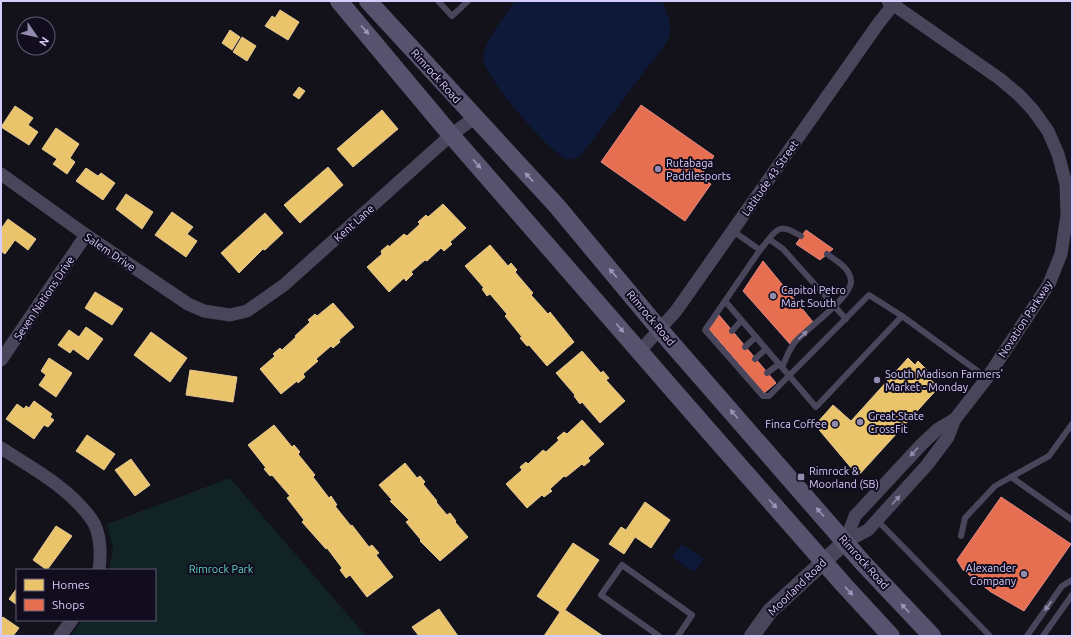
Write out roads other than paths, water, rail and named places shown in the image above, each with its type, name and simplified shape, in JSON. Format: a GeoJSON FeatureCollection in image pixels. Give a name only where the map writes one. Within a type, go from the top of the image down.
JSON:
{"type":"FeatureCollection","features":[{"type":"Feature","properties":{"kind":"main road"},"geometry":{"type":"LineString","coordinates":[[339,1],[452,135],[891,636]]}},
{"type":"Feature","properties":{"kind":"main road","name":"Rimrock Road"},"geometry":{"type":"LineString","coordinates":[[368,1],[474,118],[556,205],[660,330],[845,542],[932,636]]}},
{"type":"Feature","properties":{"kind":"street","name":"Latitude 43 Street"},"geometry":{"type":"LineString","coordinates":[[640,351],[676,311],[892,2]]}},
{"type":"Feature","properties":{"kind":"street","name":"Novation Parkway"},"geometry":{"type":"LineString","coordinates":[[845,542],[868,530],[927,465],[948,437],[955,419],[987,378],[1049,284],[1065,245],[1068,202],[1064,174],[1054,143],[1034,110],[1000,79],[892,2]]}},
{"type":"Feature","properties":{"kind":"street","name":"Kent Lane"},"geometry":{"type":"LineString","coordinates":[[226,314],[247,311],[284,285],[452,135],[474,118]]}},
{"type":"Feature","properties":{"kind":"street","name":"Salem Drive"},"geometry":{"type":"LineString","coordinates":[[1,174],[86,236],[188,304],[204,311],[226,314]]}},
{"type":"Feature","properties":{"kind":"street","name":"Seven Nations Drive"},"geometry":{"type":"LineString","coordinates":[[1,360],[86,236]]}},
{"type":"Feature","properties":{"kind":"street","name":"Novation Parkway"},"geometry":{"type":"LineString","coordinates":[[845,542],[855,516],[922,444],[938,429],[955,419]]}},
{"type":"Feature","properties":{"kind":"street"},"geometry":{"type":"LineString","coordinates":[[1,448],[71,497],[92,520],[99,539],[99,569]]}},
{"type":"Feature","properties":{"kind":"street","name":"Moorland Road"},"geometry":{"type":"LineString","coordinates":[[752,636],[770,611],[845,542]]}},
{"type":"Feature","properties":{"kind":"street"},"geometry":{"type":"LineString","coordinates":[[60,636],[71,621]]}},
{"type":"Feature","properties":{"kind":"lane"},"geometry":{"type":"LineString","coordinates":[[438,1],[452,16],[468,1]]}},
{"type":"Feature","properties":{"kind":"lane"},"geometry":{"type":"LineString","coordinates":[[801,236],[786,228],[780,228],[773,233],[705,330],[719,343],[742,369],[763,396],[769,396],[790,377],[869,295],[902,316],[987,378]]}},
{"type":"Feature","properties":{"kind":"lane"},"geometry":{"type":"LineString","coordinates":[[732,231],[760,250]]}},
{"type":"Feature","properties":{"kind":"lane"},"geometry":{"type":"LineString","coordinates":[[768,240],[783,249],[846,319]]}},
{"type":"Feature","properties":{"kind":"lane"},"geometry":{"type":"LineString","coordinates":[[767,373],[780,365],[795,343],[834,306],[849,288],[851,282],[843,266],[827,254]]}},
{"type":"Feature","properties":{"kind":"lane"},"geometry":{"type":"LineString","coordinates":[[725,301],[816,407],[902,316]]}},
{"type":"Feature","properties":{"kind":"lane"},"geometry":{"type":"LineString","coordinates":[[732,331],[742,321]]}},
{"type":"Feature","properties":{"kind":"lane"},"geometry":{"type":"LineString","coordinates":[[745,347],[756,337]]}},
{"type":"Feature","properties":{"kind":"lane"},"geometry":{"type":"LineString","coordinates":[[755,358],[766,349]]}},
{"type":"Feature","properties":{"kind":"lane"},"geometry":{"type":"LineString","coordinates":[[961,536],[966,518],[995,486],[1049,456],[1072,424]]}},
{"type":"Feature","properties":{"kind":"lane"},"geometry":{"type":"LineString","coordinates":[[1011,477],[1072,520]]}},
{"type":"Feature","properties":{"kind":"lane"},"geometry":{"type":"LineString","coordinates":[[877,520],[990,636]]}},
{"type":"Feature","properties":{"kind":"lane"},"geometry":{"type":"LineString","coordinates":[[659,636],[601,595],[622,565],[692,615],[678,636]]}},
{"type":"Feature","properties":{"kind":"lane"},"geometry":{"type":"LineString","coordinates":[[1027,636],[1062,586],[1072,580]]}},
{"type":"Feature","properties":{"kind":"lane"},"geometry":{"type":"LineString","coordinates":[[1043,636],[1072,595]]}},
{"type":"Feature","properties":{"kind":"water"},"geometry":{"type":"Polygon","coordinates":[[[515,1],[662,1],[670,22],[669,38],[582,154],[575,158],[568,159],[560,155],[534,130],[505,96],[485,66],[483,57],[487,44],[515,1]]]}},
{"type":"Feature","properties":{"kind":"water"},"geometry":{"type":"Polygon","coordinates":[[[682,544],[704,559],[694,572],[672,557],[682,544]]]}},
{"type":"Feature","properties":{"kind":"place","name":"Rutabaga Paddlesports"},"geometry":{"type":"Point","coordinates":[658,169]}},
{"type":"Feature","properties":{"kind":"place","name":"Capitol Petro Mart South"},"geometry":{"type":"Point","coordinates":[773,296]}},
{"type":"Feature","properties":{"kind":"place","name":"South Madison Farmers' Market - Monday"},"geometry":{"type":"Point","coordinates":[877,380]}},
{"type":"Feature","properties":{"kind":"place","name":"Great State CrossFit"},"geometry":{"type":"Point","coordinates":[860,422]}},
{"type":"Feature","properties":{"kind":"place","name":"Finca Coffee"},"geometry":{"type":"Point","coordinates":[835,424]}},
{"type":"Feature","properties":{"kind":"place","name":"Rimrock & Moorland (SB)"},"geometry":{"type":"Point","coordinates":[801,477]}},
{"type":"Feature","properties":{"kind":"place","name":"Alexander Company"},"geometry":{"type":"Point","coordinates":[1024,574]}},
{"type":"Feature","properties":{"kind":"park label","name":"Rimrock Park"},"geometry":{"type":"Point","coordinates":[221,569]}}]}
